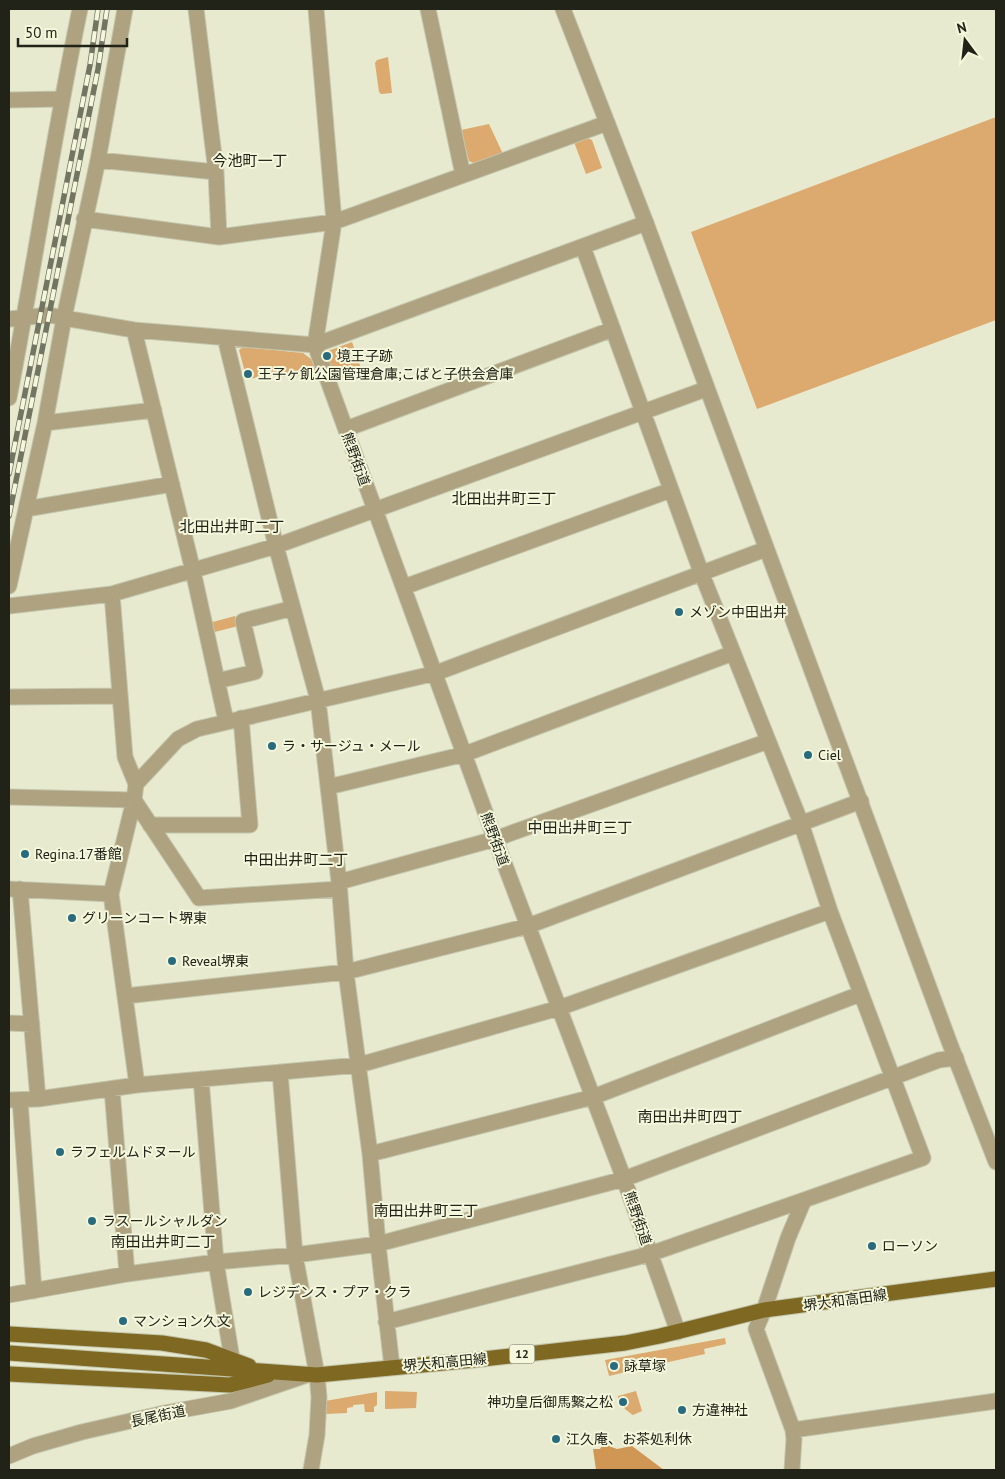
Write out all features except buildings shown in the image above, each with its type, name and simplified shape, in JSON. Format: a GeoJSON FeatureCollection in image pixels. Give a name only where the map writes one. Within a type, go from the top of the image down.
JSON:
{"type":"FeatureCollection","features":[{"type":"Feature","properties":{"kind":"main road","name":"堺大和高田線"},"geometry":{"type":"LineString","coordinates":[[9,1353],[312,1375],[474,1360],[625,1343],[678,1332],[764,1310],[996,1279]]}},
{"type":"Feature","properties":{"kind":"main road"},"geometry":{"type":"LineString","coordinates":[[9,1334],[162,1343],[206,1350],[257,1370]]}},
{"type":"Feature","properties":{"kind":"main road"},"geometry":{"type":"LineString","coordinates":[[9,1374],[230,1385],[281,1372]]}},
{"type":"Feature","properties":{"kind":"street"},"geometry":{"type":"LineString","coordinates":[[9,398],[25,318],[61,99],[80,9]]}},
{"type":"Feature","properties":{"kind":"street"},"geometry":{"type":"LineString","coordinates":[[9,586],[45,423],[64,318],[98,160],[125,9]]}},
{"type":"Feature","properties":{"kind":"street"},"geometry":{"type":"LineString","coordinates":[[196,9],[216,172],[219,236]]}},
{"type":"Feature","properties":{"kind":"street"},"geometry":{"type":"LineString","coordinates":[[315,345],[334,222],[316,9]]}},
{"type":"Feature","properties":{"kind":"street"},"geometry":{"type":"LineString","coordinates":[[428,9],[463,175]]}},
{"type":"Feature","properties":{"kind":"street"},"geometry":{"type":"LineString","coordinates":[[563,9],[646,223],[706,389],[996,1162]]}},
{"type":"Feature","properties":{"kind":"street"},"geometry":{"type":"LineString","coordinates":[[9,100],[61,99]]}},
{"type":"Feature","properties":{"kind":"street"},"geometry":{"type":"LineString","coordinates":[[84,219],[219,236],[334,222],[608,123]]}},
{"type":"Feature","properties":{"kind":"street"},"geometry":{"type":"LineString","coordinates":[[98,160],[216,172]]}},
{"type":"Feature","properties":{"kind":"street"},"geometry":{"type":"LineString","coordinates":[[9,319],[49,315],[134,330],[315,345],[646,223]]}},
{"type":"Feature","properties":{"kind":"street"},"geometry":{"type":"LineString","coordinates":[[386,1322],[650,1254],[923,1158],[894,1078],[860,994],[801,823],[701,572],[583,247]]}},
{"type":"Feature","properties":{"kind":"street"},"geometry":{"type":"LineString","coordinates":[[346,429],[613,329]]}},
{"type":"Feature","properties":{"kind":"street"},"geometry":{"type":"LineString","coordinates":[[134,330],[193,571],[217,681],[233,719],[250,824],[150,825]]}},
{"type":"Feature","properties":{"kind":"street"},"geometry":{"type":"LineString","coordinates":[[225,338],[276,546],[318,700],[339,886],[346,972],[370,1154],[392,1367]]}},
{"type":"Feature","properties":{"kind":"street","name":"熊野街道"},"geometry":{"type":"LineString","coordinates":[[315,345],[495,839],[624,1179],[678,1332]]}},
{"type":"Feature","properties":{"kind":"street"},"geometry":{"type":"LineString","coordinates":[[9,606],[112,594],[276,546],[706,389]]}},
{"type":"Feature","properties":{"kind":"street"},"geometry":{"type":"LineString","coordinates":[[45,423],[154,410]]}},
{"type":"Feature","properties":{"kind":"street"},"geometry":{"type":"LineString","coordinates":[[26,509],[172,484]]}},
{"type":"Feature","properties":{"kind":"street"},"geometry":{"type":"LineString","coordinates":[[404,587],[671,490]]}},
{"type":"Feature","properties":{"kind":"street"},"geometry":{"type":"LineString","coordinates":[[136,784],[178,739],[197,729],[233,719],[436,673],[766,549]]}},
{"type":"Feature","properties":{"kind":"street"},"geometry":{"type":"LineString","coordinates":[[112,594],[125,757],[136,784],[134,800],[111,894],[137,1085]]}},
{"type":"Feature","properties":{"kind":"street"},"geometry":{"type":"LineString","coordinates":[[217,681],[255,672],[243,621],[293,608]]}},
{"type":"Feature","properties":{"kind":"street"},"geometry":{"type":"LineString","coordinates":[[328,787],[465,754],[733,653]]}},
{"type":"Feature","properties":{"kind":"street"},"geometry":{"type":"LineString","coordinates":[[9,697],[120,696]]}},
{"type":"Feature","properties":{"kind":"street"},"geometry":{"type":"LineString","coordinates":[[134,800],[199,898],[339,886],[495,839],[768,741]]}},
{"type":"Feature","properties":{"kind":"street"},"geometry":{"type":"LineString","coordinates":[[9,796],[134,800]]}},
{"type":"Feature","properties":{"kind":"street"},"geometry":{"type":"LineString","coordinates":[[125,996],[346,972],[528,926],[861,802]]}},
{"type":"Feature","properties":{"kind":"street"},"geometry":{"type":"LineString","coordinates":[[38,1099],[32,1024],[14,889],[111,894]]}},
{"type":"Feature","properties":{"kind":"street"},"geometry":{"type":"LineString","coordinates":[[34,1291],[14,1100],[38,1099],[137,1085],[359,1065],[559,1008],[830,911]]}},
{"type":"Feature","properties":{"kind":"street"},"geometry":{"type":"LineString","coordinates":[[370,1154],[593,1096],[860,994]]}},
{"type":"Feature","properties":{"kind":"street"},"geometry":{"type":"LineString","coordinates":[[9,1023],[32,1024]]}},
{"type":"Feature","properties":{"kind":"street"},"geometry":{"type":"LineString","coordinates":[[9,1295],[127,1274],[378,1244],[624,1179],[939,1060],[956,1058]]}},
{"type":"Feature","properties":{"kind":"street"},"geometry":{"type":"LineString","coordinates":[[280,1072],[295,1255],[312,1375],[319,1397],[317,1436],[311,1470]]}},
{"type":"Feature","properties":{"kind":"street"},"geometry":{"type":"LineString","coordinates":[[201,1079],[216,1262],[232,1359]]}},
{"type":"Feature","properties":{"kind":"street"},"geometry":{"type":"LineString","coordinates":[[112,1089],[127,1274]]}},
{"type":"Feature","properties":{"kind":"street"},"geometry":{"type":"LineString","coordinates":[[792,1470],[793,1430],[756,1329],[788,1238],[804,1200]]}},
{"type":"Feature","properties":{"kind":"street","name":"長尾街道"},"geometry":{"type":"LineString","coordinates":[[9,1456],[33,1446],[82,1432],[165,1413],[231,1401],[312,1375]]}},
{"type":"Feature","properties":{"kind":"street"},"geometry":{"type":"LineString","coordinates":[[793,1430],[996,1401]]}},
{"type":"Feature","properties":{"kind":"shaded area"},"geometry":{"type":"Polygon","coordinates":[[[388,57],[392,93],[381,94],[379,92],[375,63],[377,60],[388,57]]]}},
{"type":"Feature","properties":{"kind":"shaded area"},"geometry":{"type":"Polygon","coordinates":[[[996,117],[996,320],[757,409],[691,232],[996,117]]]}},
{"type":"Feature","properties":{"kind":"shaded area"},"geometry":{"type":"Polygon","coordinates":[[[489,124],[503,154],[476,164],[469,161],[461,130],[489,124]]]}},
{"type":"Feature","properties":{"kind":"shaded area"},"geometry":{"type":"Polygon","coordinates":[[[585,137],[592,140],[602,168],[586,174],[574,142],[585,137]]]}},
{"type":"Feature","properties":{"kind":"shaded area"},"geometry":{"type":"Polygon","coordinates":[[[352,342],[362,371],[333,381],[324,358],[328,351],[352,342]]]}},
{"type":"Feature","properties":{"kind":"shaded area"},"geometry":{"type":"Polygon","coordinates":[[[243,347],[303,353],[311,359],[318,375],[278,377],[265,375],[247,380],[239,350],[243,347]]]}},
{"type":"Feature","properties":{"kind":"shaded area"},"geometry":{"type":"Polygon","coordinates":[[[235,616],[238,626],[211,633],[209,623],[235,616]]]}},
{"type":"Feature","properties":{"kind":"shaded area"},"geometry":{"type":"Polygon","coordinates":[[[725,1338],[726,1344],[704,1349],[705,1354],[646,1367],[644,1363],[633,1364],[634,1370],[609,1376],[605,1360],[725,1338]]]}},
{"type":"Feature","properties":{"kind":"shaded area"},"geometry":{"type":"Polygon","coordinates":[[[385,1391],[417,1392],[416,1408],[385,1409],[385,1391]]]}},
{"type":"Feature","properties":{"kind":"shaded area"},"geometry":{"type":"Polygon","coordinates":[[[636,1391],[642,1411],[633,1415],[621,1404],[618,1396],[636,1391]]]}},
{"type":"Feature","properties":{"kind":"shaded area"},"geometry":{"type":"Polygon","coordinates":[[[377,1392],[377,1405],[374,1407],[374,1412],[365,1412],[364,1404],[353,1405],[353,1407],[347,1408],[347,1413],[325,1414],[325,1401],[377,1392]]]}},
{"type":"Feature","properties":{"kind":"shaded area"},"geometry":{"type":"Polygon","coordinates":[[[603,1444],[617,1449],[632,1446],[664,1470],[596,1470],[593,1449],[600,1449],[603,1444]]]}},
{"type":"Feature","properties":{"kind":"railway"},"geometry":{"type":"LineString","coordinates":[[9,474],[90,65],[98,9]]}},
{"type":"Feature","properties":{"kind":"railway"},"geometry":{"type":"LineString","coordinates":[[9,516],[98,69],[107,9]]}},
{"type":"Feature","properties":{"kind":"place","name":"境王子跡"},"geometry":{"type":"Point","coordinates":[327,356]}},
{"type":"Feature","properties":{"kind":"place","name":"王子ヶ飢公園管理倉庫;こばと子供会倉庫"},"geometry":{"type":"Point","coordinates":[248,374]}},
{"type":"Feature","properties":{"kind":"place","name":"メゾン中田出井"},"geometry":{"type":"Point","coordinates":[679,612]}},
{"type":"Feature","properties":{"kind":"place","name":"ラ・サージュ・メール"},"geometry":{"type":"Point","coordinates":[272,746]}},
{"type":"Feature","properties":{"kind":"place","name":"Ciel"},"geometry":{"type":"Point","coordinates":[808,755]}},
{"type":"Feature","properties":{"kind":"place","name":"Regina.17番館"},"geometry":{"type":"Point","coordinates":[25,854]}},
{"type":"Feature","properties":{"kind":"place","name":"グリーンコート堺東"},"geometry":{"type":"Point","coordinates":[72,918]}},
{"type":"Feature","properties":{"kind":"place","name":"Reveal堺東"},"geometry":{"type":"Point","coordinates":[172,961]}},
{"type":"Feature","properties":{"kind":"place","name":"ラフェルムドヌール"},"geometry":{"type":"Point","coordinates":[60,1152]}},
{"type":"Feature","properties":{"kind":"place","name":"ラスールシャルダン"},"geometry":{"type":"Point","coordinates":[92,1221]}},
{"type":"Feature","properties":{"kind":"place","name":"ローソン"},"geometry":{"type":"Point","coordinates":[872,1246]}},
{"type":"Feature","properties":{"kind":"place","name":"レジデンス・プア・クラ"},"geometry":{"type":"Point","coordinates":[248,1292]}},
{"type":"Feature","properties":{"kind":"place","name":"マンション久文"},"geometry":{"type":"Point","coordinates":[123,1321]}},
{"type":"Feature","properties":{"kind":"place","name":"詠草塚"},"geometry":{"type":"Point","coordinates":[614,1366]}},
{"type":"Feature","properties":{"kind":"place","name":"神功皇后御馬繋之松"},"geometry":{"type":"Point","coordinates":[623,1402]}},
{"type":"Feature","properties":{"kind":"place","name":"方違神社"},"geometry":{"type":"Point","coordinates":[682,1410]}},
{"type":"Feature","properties":{"kind":"place","name":"江久庵、お茶処利休"},"geometry":{"type":"Point","coordinates":[556,1439]}},
{"type":"Feature","properties":{"kind":"district","name":"今池町一丁"},"geometry":{"type":"Point","coordinates":[250,161]}},
{"type":"Feature","properties":{"kind":"district","name":"北田出井町三丁"},"geometry":{"type":"Point","coordinates":[504,499]}},
{"type":"Feature","properties":{"kind":"district","name":"北田出井町二丁"},"geometry":{"type":"Point","coordinates":[232,527]}},
{"type":"Feature","properties":{"kind":"district","name":"中田出井町三丁"},"geometry":{"type":"Point","coordinates":[580,828]}},
{"type":"Feature","properties":{"kind":"district","name":"中田出井町二丁"},"geometry":{"type":"Point","coordinates":[296,860]}},
{"type":"Feature","properties":{"kind":"district","name":"南田出井町四丁"},"geometry":{"type":"Point","coordinates":[690,1117]}},
{"type":"Feature","properties":{"kind":"district","name":"南田出井町三丁"},"geometry":{"type":"Point","coordinates":[426,1211]}},
{"type":"Feature","properties":{"kind":"district","name":"南田出井町二丁"},"geometry":{"type":"Point","coordinates":[163,1242]}}]}
